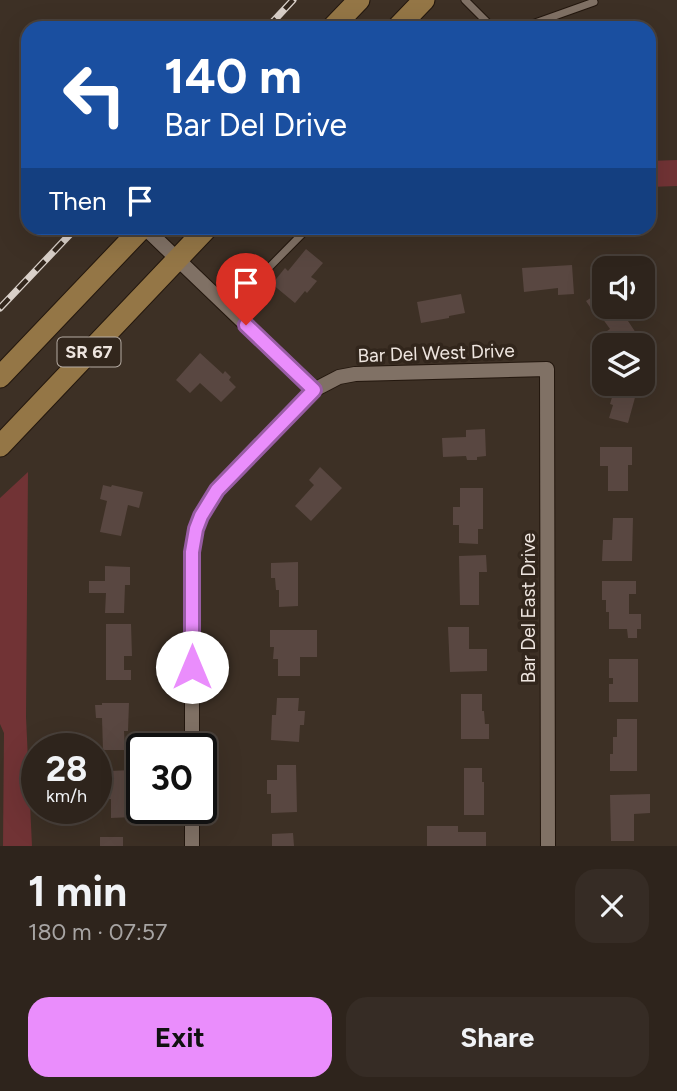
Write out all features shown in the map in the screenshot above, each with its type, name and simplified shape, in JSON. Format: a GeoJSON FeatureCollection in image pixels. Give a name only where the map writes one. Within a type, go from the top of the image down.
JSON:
{"type":"FeatureCollection","features":[{"type":"Feature","properties":{"kind":"main road"},"geometry":{"type":"LineString","coordinates":[[339,21],[359,0]]}},
{"type":"Feature","properties":{"kind":"main road"},"geometry":{"type":"LineString","coordinates":[[404,21],[424,0]]}},
{"type":"Feature","properties":{"kind":"main road","name":"SR 67"},"geometry":{"type":"LineString","coordinates":[[0,377],[137,235]]}},
{"type":"Feature","properties":{"kind":"main road","name":"SR 67"},"geometry":{"type":"LineString","coordinates":[[0,446],[200,235]]}},
{"type":"Feature","properties":{"kind":"street"},"geometry":{"type":"LineString","coordinates":[[152,235],[314,390]]}},
{"type":"Feature","properties":{"kind":"street","name":"Bar Del West Drive"},"geometry":{"type":"LineString","coordinates":[[192,733],[192,558],[196,529],[217,490],[314,390],[339,377],[355,374],[547,369]]}},
{"type":"Feature","properties":{"kind":"street","name":"Bar Del East Drive"},"geometry":{"type":"LineString","coordinates":[[547,369],[548,846]]}},
{"type":"Feature","properties":{"kind":"street"},"geometry":{"type":"LineString","coordinates":[[192,824],[192,846]]}},
{"type":"Feature","properties":{"kind":"lane"},"geometry":{"type":"LineString","coordinates":[[465,0],[486,21]]}},
{"type":"Feature","properties":{"kind":"lane"},"geometry":{"type":"LineString","coordinates":[[544,21],[594,2]]}},
{"type":"Feature","properties":{"kind":"lane"},"geometry":{"type":"LineString","coordinates":[[229,309],[301,235]]}},
{"type":"Feature","properties":{"kind":"shaded area"},"geometry":{"type":"Polygon","coordinates":[[[677,160],[677,186],[656,187],[656,161],[677,160]]]}},
{"type":"Feature","properties":{"kind":"shaded area"},"geometry":{"type":"Polygon","coordinates":[[[28,472],[27,733],[21,733],[21,824],[31,824],[32,846],[3,846],[0,498],[28,472]]]}},
{"type":"Feature","properties":{"kind":"building"},"geometry":{"type":"Polygon","coordinates":[[[306,249],[323,263],[311,277],[317,281],[295,303],[272,284],[285,268],[288,271],[306,249]]]}},
{"type":"Feature","properties":{"kind":"building"},"geometry":{"type":"Polygon","coordinates":[[[572,265],[574,294],[558,295],[558,288],[524,292],[522,268],[572,265]]]}},
{"type":"Feature","properties":{"kind":"building"},"geometry":{"type":"Polygon","coordinates":[[[461,294],[465,313],[421,323],[417,302],[461,294]]]}},
{"type":"Feature","properties":{"kind":"building"},"geometry":{"type":"Polygon","coordinates":[[[592,297],[592,310],[586,301],[592,297]]]}},
{"type":"Feature","properties":{"kind":"building"},"geometry":{"type":"Polygon","coordinates":[[[603,319],[627,319],[636,333],[608,333],[610,329],[603,319]]]}},
{"type":"Feature","properties":{"kind":"building"},"geometry":{"type":"Polygon","coordinates":[[[200,353],[223,374],[225,371],[236,387],[221,402],[200,383],[190,393],[176,380],[200,353]]]}},
{"type":"Feature","properties":{"kind":"building"},"geometry":{"type":"Polygon","coordinates":[[[612,396],[635,396],[628,423],[609,418],[613,405],[610,404],[612,396]]]}},
{"type":"Feature","properties":{"kind":"building"},"geometry":{"type":"Polygon","coordinates":[[[485,429],[486,456],[477,457],[477,460],[467,460],[466,456],[443,457],[442,438],[466,437],[466,430],[485,429]]]}},
{"type":"Feature","properties":{"kind":"building"},"geometry":{"type":"Polygon","coordinates":[[[600,447],[632,447],[632,465],[628,465],[628,491],[608,491],[608,466],[600,466],[600,447]]]}},
{"type":"Feature","properties":{"kind":"building"},"geometry":{"type":"Polygon","coordinates":[[[320,467],[342,488],[311,521],[295,506],[314,485],[309,480],[320,467]]]}},
{"type":"Feature","properties":{"kind":"building"},"geometry":{"type":"Polygon","coordinates":[[[103,485],[143,492],[139,508],[128,505],[121,536],[100,532],[107,501],[100,499],[103,485]]]}},
{"type":"Feature","properties":{"kind":"building"},"geometry":{"type":"Polygon","coordinates":[[[460,488],[483,488],[483,529],[478,529],[478,544],[459,543],[459,525],[453,525],[453,507],[460,507],[460,488]]]}},
{"type":"Feature","properties":{"kind":"building"},"geometry":{"type":"Polygon","coordinates":[[[613,518],[633,518],[632,561],[602,561],[603,540],[612,540],[613,518]]]}},
{"type":"Feature","properties":{"kind":"building"},"geometry":{"type":"Polygon","coordinates":[[[486,555],[487,572],[479,572],[479,605],[460,605],[459,556],[486,555]]]}},
{"type":"Feature","properties":{"kind":"building"},"geometry":{"type":"Polygon","coordinates":[[[298,562],[298,606],[279,607],[279,590],[276,590],[275,578],[271,578],[271,563],[298,562]]]}},
{"type":"Feature","properties":{"kind":"building"},"geometry":{"type":"Polygon","coordinates":[[[105,566],[130,567],[130,585],[125,585],[124,613],[105,613],[106,593],[89,593],[89,581],[105,581],[105,566]]]}},
{"type":"Feature","properties":{"kind":"building"},"geometry":{"type":"Polygon","coordinates":[[[602,581],[636,581],[636,594],[629,594],[629,614],[641,614],[641,629],[637,629],[637,638],[628,638],[627,629],[609,629],[609,612],[606,612],[606,600],[602,600],[602,581]]]}},
{"type":"Feature","properties":{"kind":"building"},"geometry":{"type":"Polygon","coordinates":[[[106,624],[131,624],[132,656],[124,656],[124,670],[131,670],[131,680],[106,680],[106,624]]]}},
{"type":"Feature","properties":{"kind":"building"},"geometry":{"type":"Polygon","coordinates":[[[448,627],[469,627],[469,649],[487,649],[487,671],[450,672],[448,627]]]}},
{"type":"Feature","properties":{"kind":"building"},"geometry":{"type":"Polygon","coordinates":[[[270,630],[317,630],[317,657],[300,657],[300,676],[278,676],[278,659],[273,659],[274,647],[270,647],[270,630]]]}},
{"type":"Feature","properties":{"kind":"building"},"geometry":{"type":"Polygon","coordinates":[[[609,659],[638,659],[638,702],[609,702],[609,684],[613,684],[613,678],[609,678],[609,659]]]}},
{"type":"Feature","properties":{"kind":"building"},"geometry":{"type":"Polygon","coordinates":[[[461,694],[482,694],[482,711],[485,724],[489,724],[489,739],[461,739],[461,694]]]}},
{"type":"Feature","properties":{"kind":"building"},"geometry":{"type":"Polygon","coordinates":[[[277,698],[299,698],[298,711],[305,711],[304,725],[300,725],[299,742],[271,740],[272,715],[276,715],[277,698]]]}},
{"type":"Feature","properties":{"kind":"building"},"geometry":{"type":"Polygon","coordinates":[[[129,703],[128,731],[124,731],[125,750],[112,750],[112,733],[102,733],[102,718],[96,718],[95,705],[129,703]]]}},
{"type":"Feature","properties":{"kind":"building"},"geometry":{"type":"Polygon","coordinates":[[[617,719],[637,719],[637,771],[610,771],[613,737],[617,737],[617,719]]]}},
{"type":"Feature","properties":{"kind":"building"},"geometry":{"type":"Polygon","coordinates":[[[277,765],[296,765],[297,812],[271,813],[271,794],[267,794],[267,780],[277,780],[277,765]]]}},
{"type":"Feature","properties":{"kind":"building"},"geometry":{"type":"Polygon","coordinates":[[[464,768],[482,768],[484,815],[464,815],[464,768]]]}},
{"type":"Feature","properties":{"kind":"building"},"geometry":{"type":"Polygon","coordinates":[[[126,770],[126,817],[112,818],[112,771],[126,770]]]}},
{"type":"Feature","properties":{"kind":"building"},"geometry":{"type":"Polygon","coordinates":[[[650,794],[650,813],[634,814],[634,841],[611,841],[610,795],[650,794]]]}},
{"type":"Feature","properties":{"kind":"building"},"geometry":{"type":"Polygon","coordinates":[[[427,826],[458,826],[458,832],[486,832],[486,846],[427,846],[427,826]]]}},
{"type":"Feature","properties":{"kind":"building"},"geometry":{"type":"Polygon","coordinates":[[[293,833],[294,846],[272,846],[272,834],[293,833]]]}},
{"type":"Feature","properties":{"kind":"building"},"geometry":{"type":"Polygon","coordinates":[[[100,837],[123,837],[123,846],[100,846],[100,837]]]}},
{"type":"Feature","properties":{"kind":"railway"},"geometry":{"type":"LineString","coordinates":[[274,21],[293,0]]}},
{"type":"Feature","properties":{"kind":"railway"},"geometry":{"type":"LineString","coordinates":[[0,308],[69,235]]}},
{"type":"Feature","properties":{"kind":"route"},"geometry":{"type":"LineString","coordinates":[[192,667],[192,552],[201,516],[217,490],[314,390],[246,325]]}}]}
